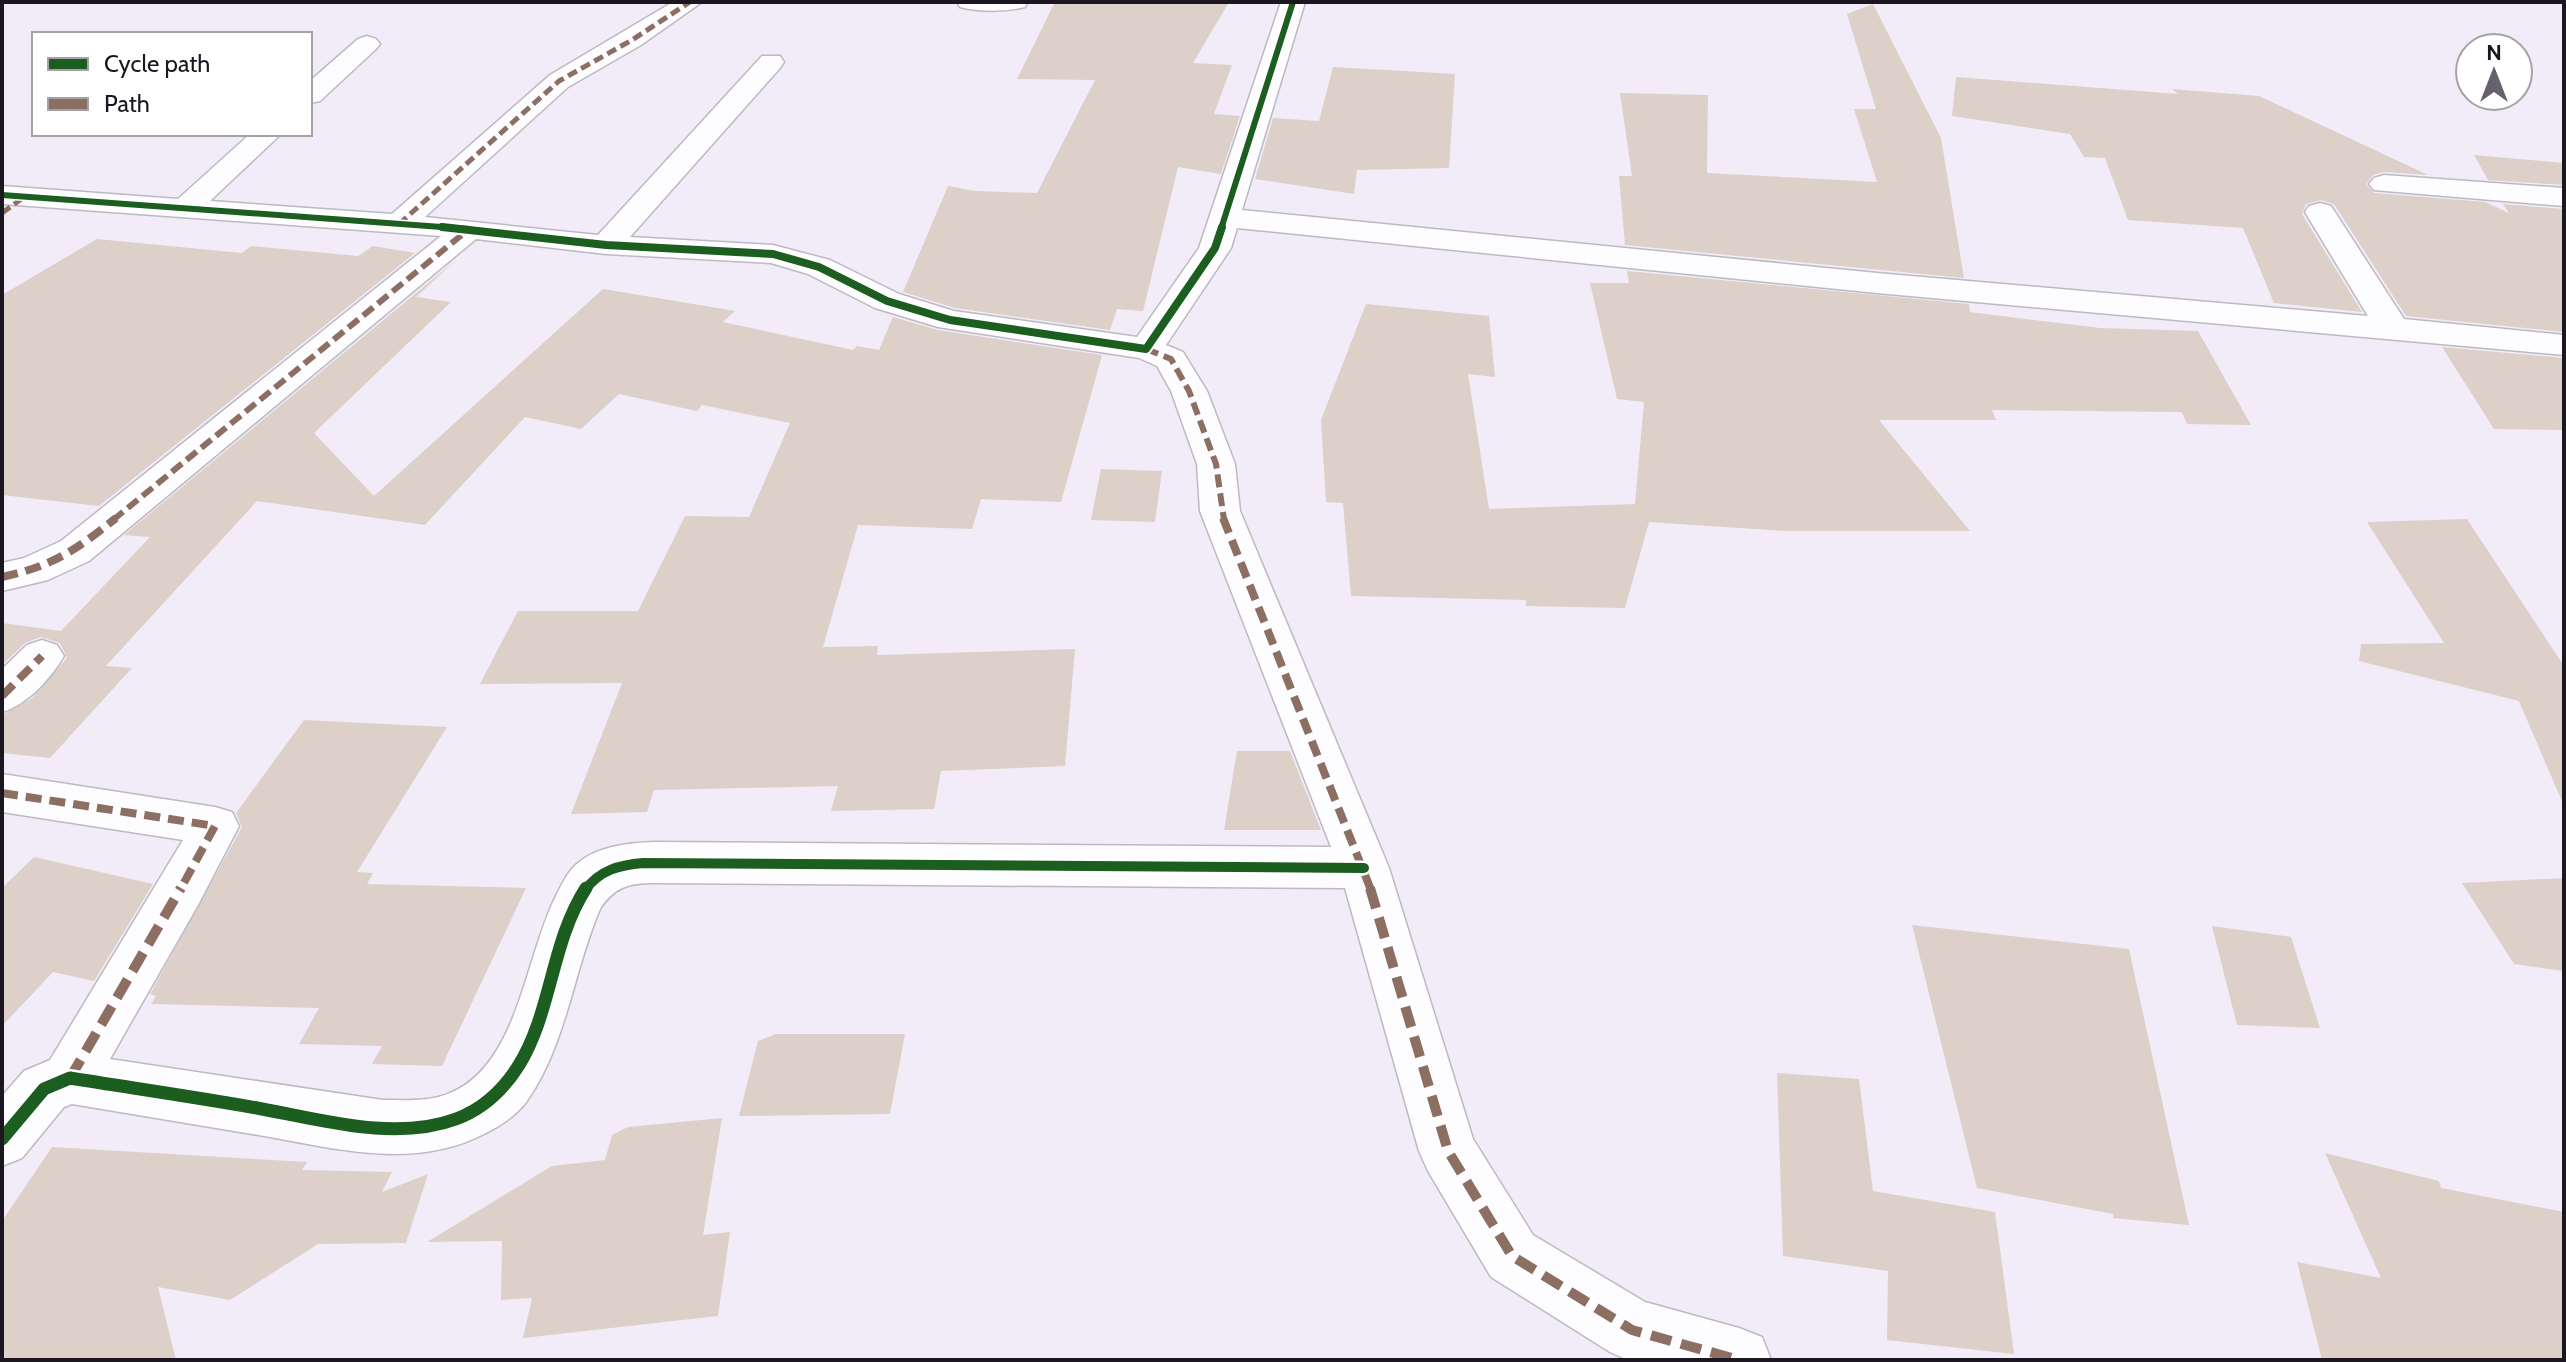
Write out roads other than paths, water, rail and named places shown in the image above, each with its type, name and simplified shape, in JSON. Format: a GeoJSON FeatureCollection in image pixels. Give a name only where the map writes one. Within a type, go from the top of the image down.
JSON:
{"type":"FeatureCollection","features":[{"type":"Feature","properties":{"kind":"street"},"geometry":{"type":"LineString","coordinates":[[399,224],[559,81],[661,23],[690,2]]}},
{"type":"Feature","properties":{"kind":"street"},"geometry":{"type":"LineString","coordinates":[[969,2],[1016,2]]}},
{"type":"Feature","properties":{"kind":"street"},"geometry":{"type":"LineString","coordinates":[[1146,349],[1215,248],[1293,2]]}},
{"type":"Feature","properties":{"kind":"street"},"geometry":{"type":"LineString","coordinates":[[312,93],[367,44]]}},
{"type":"Feature","properties":{"kind":"street"},"geometry":{"type":"LineString","coordinates":[[606,245],[771,62]]}},
{"type":"Feature","properties":{"kind":"street"},"geometry":{"type":"LineString","coordinates":[[183,210],[265,136]]}},
{"type":"Feature","properties":{"kind":"street"},"geometry":{"type":"LineString","coordinates":[[2384,184],[2564,197]]}},
{"type":"Feature","properties":{"kind":"street"},"geometry":{"type":"LineString","coordinates":[[9,202],[399,224],[606,245],[773,254],[819,267],[887,301],[950,320],[1146,349],[1171,359],[1189,391],[1216,464],[1220,511],[1364,868],[1448,1151],[1512,1256],[1632,1330],[1739,1360]]}},
{"type":"Feature","properties":{"kind":"street"},"geometry":{"type":"LineString","coordinates":[[2320,212],[2391,325]]}},
{"type":"Feature","properties":{"kind":"street"},"geometry":{"type":"LineString","coordinates":[[1223,217],[1969,292],[2311,322],[2391,325],[2564,345]]}},
{"type":"Feature","properties":{"kind":"street"},"geometry":{"type":"LineString","coordinates":[[2,577],[34,570],[75,551],[469,229]]}},
{"type":"Feature","properties":{"kind":"street"},"geometry":{"type":"LineString","coordinates":[[2,696],[42,656]]}},
{"type":"Feature","properties":{"kind":"street"},"geometry":{"type":"LineString","coordinates":[[2,793],[215,826],[195,866],[110,1003],[70,1078]]}},
{"type":"Feature","properties":{"kind":"street"},"geometry":{"type":"LineString","coordinates":[[2,1139],[44,1089],[70,1078],[348,1124],[403,1125],[454,1120],[483,1107],[503,1091],[533,1038],[562,940],[583,891],[605,871],[622,866],[686,863],[1364,868]]}}]}
